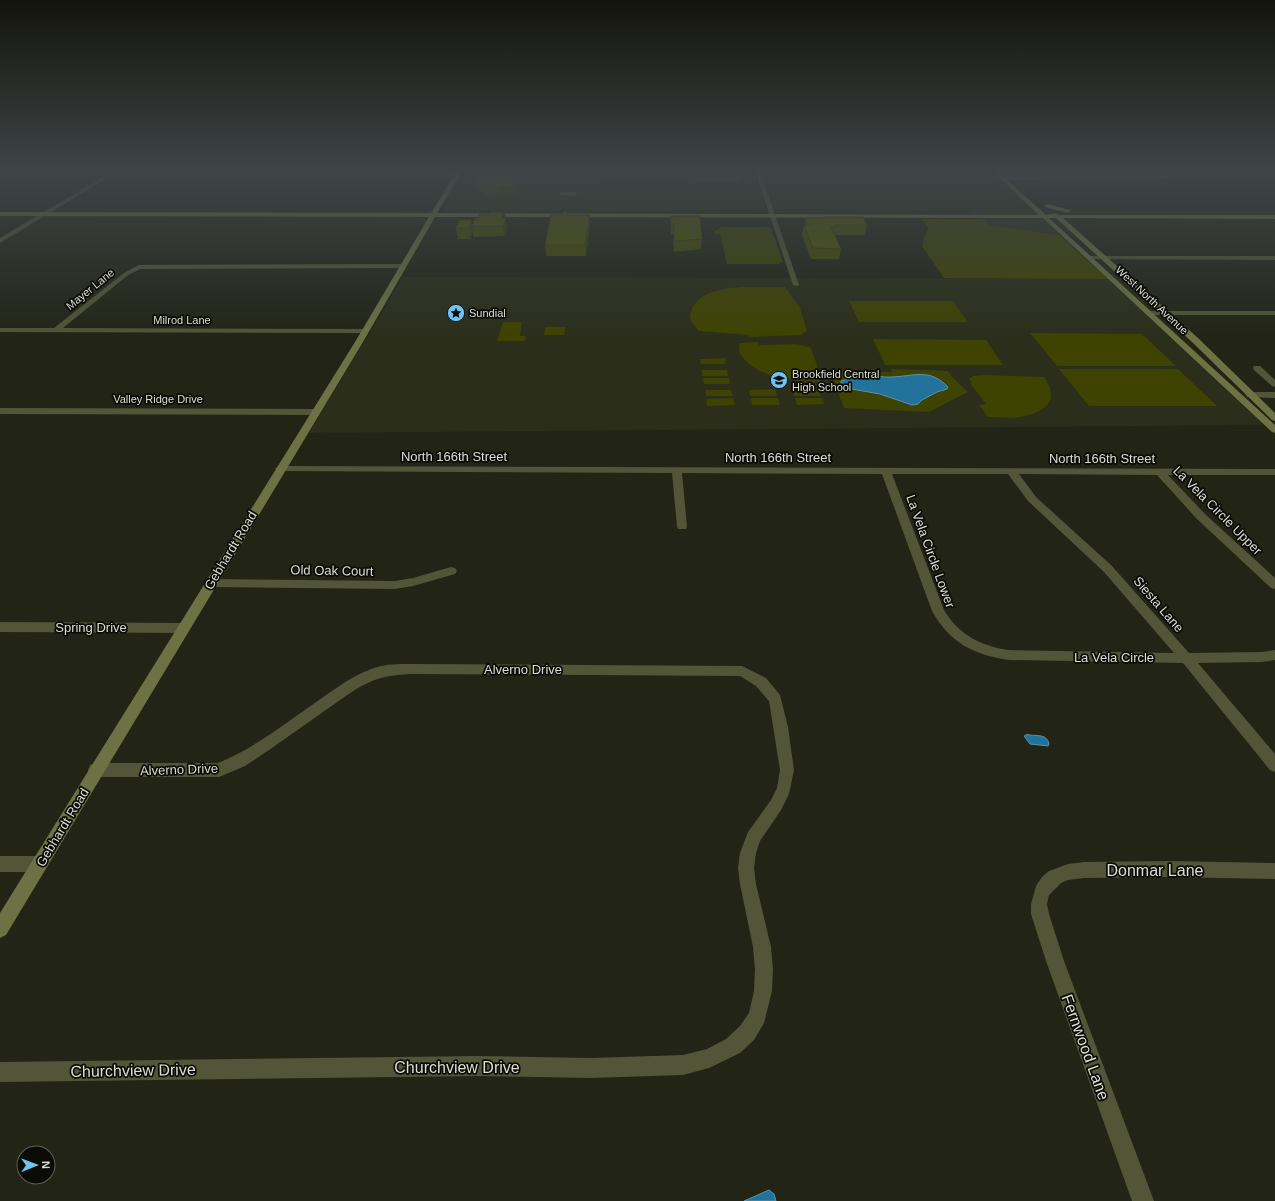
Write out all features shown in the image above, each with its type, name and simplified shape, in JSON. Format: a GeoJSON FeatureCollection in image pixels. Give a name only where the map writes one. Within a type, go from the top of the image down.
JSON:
{"type":"FeatureCollection","features":[{"type":"Feature","properties":{"kind":"main road","name":"Gebhardt Road"},"geometry":{"type":"LineString","coordinates":[[0,928],[95,770],[365,331],[426,227]]}},
{"type":"Feature","properties":{"kind":"main road","name":"West North Avenue"},"geometry":{"type":"LineString","coordinates":[[1057,227],[1275,430]]}},
{"type":"Feature","properties":{"kind":"main road","name":"West North Avenue"},"geometry":{"type":"LineString","coordinates":[[1070,227],[1165,313],[1275,418]]}},
{"type":"Feature","properties":{"kind":"street"},"geometry":{"type":"LineString","coordinates":[[0,241],[23,227]]}},
{"type":"Feature","properties":{"kind":"street"},"geometry":{"type":"LineString","coordinates":[[777,227],[796,285]]}},
{"type":"Feature","properties":{"kind":"street"},"geometry":{"type":"LineString","coordinates":[[1091,258],[1275,258]]}},
{"type":"Feature","properties":{"kind":"street","name":"Mayer Lane"},"geometry":{"type":"LineString","coordinates":[[56,330],[126,274],[139,267],[403,266]]}},
{"type":"Feature","properties":{"kind":"street"},"geometry":{"type":"LineString","coordinates":[[1150,313],[1275,313]]}},
{"type":"Feature","properties":{"kind":"street","name":"Milrod Lane"},"geometry":{"type":"LineString","coordinates":[[0,330],[365,331]]}},
{"type":"Feature","properties":{"kind":"street"},"geometry":{"type":"LineString","coordinates":[[1257,368],[1275,384]]}},
{"type":"Feature","properties":{"kind":"street"},"geometry":{"type":"LineString","coordinates":[[1250,395],[1275,395]]}},
{"type":"Feature","properties":{"kind":"street","name":"Valley Ridge Drive"},"geometry":{"type":"LineString","coordinates":[[0,411],[315,412]]}},
{"type":"Feature","properties":{"kind":"street","name":"North 166th Street"},"geometry":{"type":"LineString","coordinates":[[280,469],[1275,472]]}},
{"type":"Feature","properties":{"kind":"street"},"geometry":{"type":"LineString","coordinates":[[677,470],[682,526]]}},
{"type":"Feature","properties":{"kind":"street","name":"La Vela Circle Lower"},"geometry":{"type":"LineString","coordinates":[[886,471],[938,612],[945,623],[957,636]]}},
{"type":"Feature","properties":{"kind":"street","name":"Siesta Lane"},"geometry":{"type":"LineString","coordinates":[[1011,472],[1032,499],[1108,569],[1186,658],[1275,765]]}},
{"type":"Feature","properties":{"kind":"street","name":"La Vela Circle Upper"},"geometry":{"type":"LineString","coordinates":[[1160,472],[1190,506],[1275,584]]}},
{"type":"Feature","properties":{"kind":"street","name":"Old Oak Court"},"geometry":{"type":"LineString","coordinates":[[210,583],[395,584],[413,582],[451,571]]}},
{"type":"Feature","properties":{"kind":"street","name":"Spring Drive"},"geometry":{"type":"LineString","coordinates":[[0,627],[182,628]]}},
{"type":"Feature","properties":{"kind":"street","name":"La Vela Circle"},"geometry":{"type":"LineString","coordinates":[[957,636],[982,649],[996,654],[1009,656],[1186,658],[1262,657],[1275,655]]}},
{"type":"Feature","properties":{"kind":"street","name":"Alverno Drive"},"geometry":{"type":"LineString","coordinates":[[95,770],[219,770],[240,761],[264,746],[348,687],[365,677],[382,671],[411,669],[521,669],[742,671],[761,682],[775,699],[781,727],[787,770],[784,789],[776,805],[754,837],[748,853],[746,868],[747,881]]}},
{"type":"Feature","properties":{"kind":"street"},"geometry":{"type":"LineString","coordinates":[[0,864],[39,864]]}},
{"type":"Feature","properties":{"kind":"street","name":"Donmar Lane"},"geometry":{"type":"LineString","coordinates":[[1042,892],[1048,883],[1055,877],[1068,872],[1084,870],[1171,869],[1275,871]]}},
{"type":"Feature","properties":{"kind":"street","name":"Churchview Drive"},"geometry":{"type":"LineString","coordinates":[[0,1072],[480,1066],[591,1068],[683,1065],[709,1058],[733,1046],[747,1033],[757,1016],[763,991],[764,969],[762,947],[747,881]]}},
{"type":"Feature","properties":{"kind":"street","name":"Fernwood Lane"},"geometry":{"type":"LineString","coordinates":[[1042,892],[1039,904],[1040,914],[1055,961],[1144,1201]]}},
{"type":"Feature","properties":{"kind":"shaded area"},"geometry":{"type":"Polygon","coordinates":[[[1003,227],[1053,227],[1062,236],[1003,227]]]}},
{"type":"Feature","properties":{"kind":"shaded area","name":"Brookfield Central High School"},"geometry":{"type":"Polygon","coordinates":[[[403,277],[1108,279],[1264,425],[309,433],[403,277]]]}},
{"type":"Feature","properties":{"kind":"green space"},"geometry":{"type":"Polygon","coordinates":[[[722,227],[771,228],[783,262],[778,264],[727,264],[720,234],[715,234],[715,231],[722,227]]]}},
{"type":"Feature","properties":{"kind":"green space"},"geometry":{"type":"Polygon","coordinates":[[[1003,227],[1059,235],[1108,279],[944,278],[922,246],[928,228],[1003,227]]]}},
{"type":"Feature","properties":{"kind":"green space"},"geometry":{"type":"Polygon","coordinates":[[[741,287],[785,287],[800,308],[807,331],[801,335],[749,337],[749,335],[699,331],[691,321],[690,316],[697,302],[710,293],[741,287]]]}},
{"type":"Feature","properties":{"kind":"green space"},"geometry":{"type":"Polygon","coordinates":[[[849,301],[953,301],[968,322],[859,322],[849,301]]]}},
{"type":"Feature","properties":{"kind":"green space"},"geometry":{"type":"Polygon","coordinates":[[[503,322],[522,322],[520,336],[526,336],[525,341],[497,341],[503,322]]]}},
{"type":"Feature","properties":{"kind":"green space"},"geometry":{"type":"Polygon","coordinates":[[[545,327],[566,327],[564,335],[544,335],[545,327]]]}},
{"type":"Feature","properties":{"kind":"green space"},"geometry":{"type":"Polygon","coordinates":[[[1030,333],[1142,334],[1176,366],[1057,366],[1030,333]]]}},
{"type":"Feature","properties":{"kind":"green space"},"geometry":{"type":"Polygon","coordinates":[[[873,339],[986,340],[1003,365],[885,365],[873,339]]]}},
{"type":"Feature","properties":{"kind":"green space"},"geometry":{"type":"Polygon","coordinates":[[[758,342],[759,345],[796,344],[810,347],[816,362],[820,382],[787,379],[764,373],[754,368],[740,353],[739,343],[758,342]]]}},
{"type":"Feature","properties":{"kind":"green space"},"geometry":{"type":"Polygon","coordinates":[[[725,358],[726,364],[701,364],[700,359],[725,358]]]}},
{"type":"Feature","properties":{"kind":"green space"},"geometry":{"type":"Polygon","coordinates":[[[891,369],[948,371],[953,378],[968,392],[929,412],[844,408],[830,371],[892,372],[891,369]]]}},
{"type":"Feature","properties":{"kind":"green space"},"geometry":{"type":"Polygon","coordinates":[[[1059,369],[1178,369],[1217,406],[1089,406],[1059,369]]]}},
{"type":"Feature","properties":{"kind":"green space"},"geometry":{"type":"Polygon","coordinates":[[[702,370],[727,370],[728,376],[702,376],[702,370]]]}},
{"type":"Feature","properties":{"kind":"green space"},"geometry":{"type":"Polygon","coordinates":[[[973,376],[1044,377],[1051,395],[1050,401],[1039,411],[1022,417],[988,417],[979,405],[986,404],[970,383],[972,383],[969,379],[973,376]]]}},
{"type":"Feature","properties":{"kind":"green space"},"geometry":{"type":"Polygon","coordinates":[[[703,378],[729,378],[730,384],[704,384],[703,378]]]}},
{"type":"Feature","properties":{"kind":"green space"},"geometry":{"type":"Polygon","coordinates":[[[775,389],[777,396],[750,396],[749,390],[775,389]]]}},
{"type":"Feature","properties":{"kind":"green space"},"geometry":{"type":"Polygon","coordinates":[[[792,389],[819,389],[821,396],[794,396],[792,389]]]}},
{"type":"Feature","properties":{"kind":"green space"},"geometry":{"type":"Polygon","coordinates":[[[705,390],[731,390],[733,396],[706,396],[705,390]]]}},
{"type":"Feature","properties":{"kind":"green space"},"geometry":{"type":"Polygon","coordinates":[[[733,398],[735,405],[707,406],[706,399],[733,398]]]}},
{"type":"Feature","properties":{"kind":"green space"},"geometry":{"type":"Polygon","coordinates":[[[751,398],[778,398],[780,405],[752,405],[751,398]]]}},
{"type":"Feature","properties":{"kind":"green space"},"geometry":{"type":"Polygon","coordinates":[[[795,398],[822,398],[825,404],[797,405],[795,398]]]}},
{"type":"Feature","properties":{"kind":"water"},"geometry":{"type":"Polygon","coordinates":[[[861,374],[888,377],[922,374],[935,377],[948,387],[947,389],[937,392],[922,400],[918,404],[912,405],[880,394],[846,388],[841,384],[841,381],[861,374]]]}},
{"type":"Feature","properties":{"kind":"water"},"geometry":{"type":"Polygon","coordinates":[[[1028,734],[1044,737],[1048,741],[1048,746],[1030,744],[1024,736],[1028,734]]]}},
{"type":"Feature","properties":{"kind":"water"},"geometry":{"type":"Polygon","coordinates":[[[769,1190],[774,1194],[776,1201],[744,1201],[769,1190]]]}},
{"type":"Feature","properties":{"kind":"building"},"geometry":{"type":"Polygon","coordinates":[[[456,227],[469,227],[469,228],[456,227]]]}},
{"type":"Feature","properties":{"kind":"building"},"geometry":{"type":"Polygon","coordinates":[[[548,227],[588,227],[585,245],[545,245],[548,227]]]}},
{"type":"Feature","properties":{"kind":"building"},"geometry":{"type":"Polygon","coordinates":[[[674,227],[701,227],[702,239],[674,241],[674,227]]]}},
{"type":"Feature","properties":{"kind":"building"},"geometry":{"type":"Polygon","coordinates":[[[805,227],[831,227],[841,249],[813,248],[805,227]]]}},
{"type":"Feature","properties":{"kind":"place","name":"Sundial"},"geometry":{"type":"Point","coordinates":[456,313]}},
{"type":"Feature","properties":{"kind":"place","name":"Brookfield Central High School"},"geometry":{"type":"Point","coordinates":[779,380]}}]}
